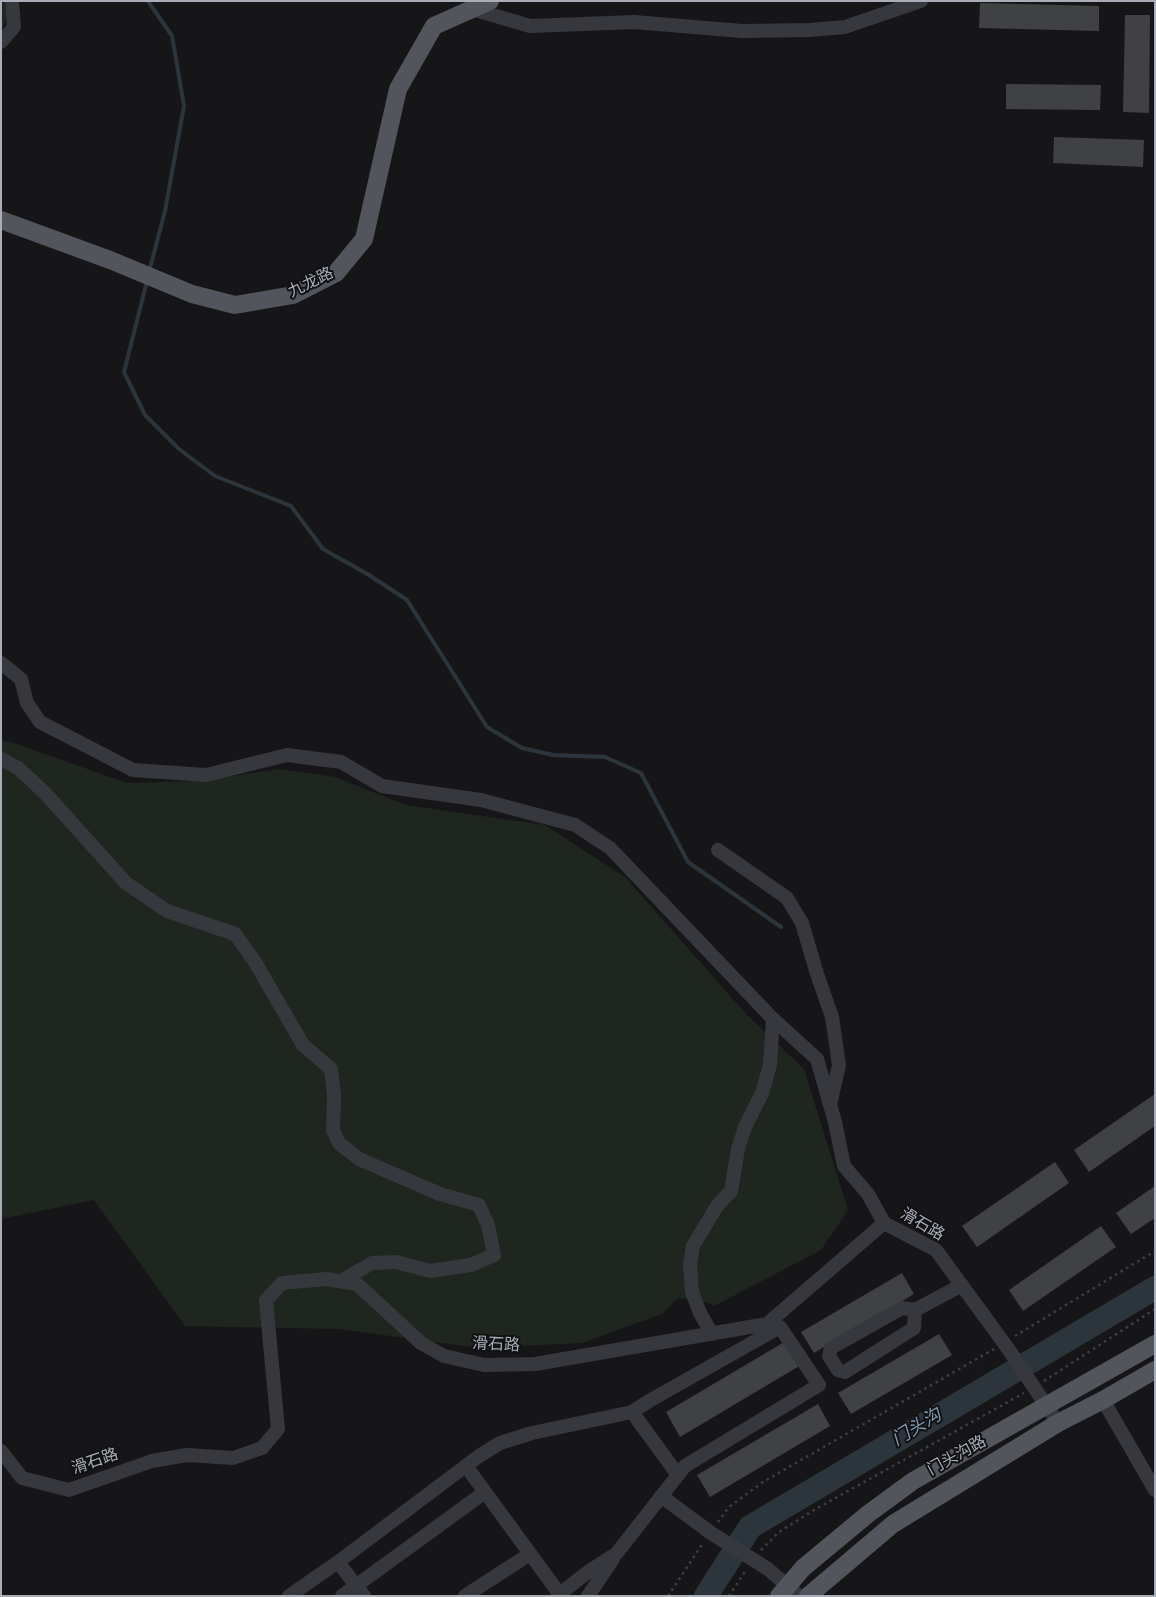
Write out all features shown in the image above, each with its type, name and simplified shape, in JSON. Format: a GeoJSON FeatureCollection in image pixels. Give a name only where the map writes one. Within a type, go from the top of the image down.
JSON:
{"type":"FeatureCollection","features":[{"type":"Feature","properties":{"kind":"main road","name":"九龙路"},"geometry":{"type":"LineString","coordinates":[[1,220],[110,260],[192,294],[235,305],[293,295],[336,273],[364,239],[398,89],[434,26],[490,1]]}},
{"type":"Feature","properties":{"kind":"main road","name":"门头沟路"},"geometry":{"type":"LineString","coordinates":[[789,1592],[803,1568],[868,1514],[912,1481],[1155,1344]]}},
{"type":"Feature","properties":{"kind":"main road","name":"门头沟路"},"geometry":{"type":"LineString","coordinates":[[808,1596],[893,1524],[1058,1423],[1104,1400],[1155,1370]]}},
{"type":"Feature","properties":{"kind":"street"},"geometry":{"type":"LineString","coordinates":[[1,42],[14,27],[12,1]]}},
{"type":"Feature","properties":{"kind":"street"},"geometry":{"type":"LineString","coordinates":[[472,9],[530,26],[634,22],[742,31],[810,30],[845,27],[921,1]]}},
{"type":"Feature","properties":{"kind":"street"},"geometry":{"type":"LineString","coordinates":[[1,663],[21,678],[27,703],[40,722],[132,770],[206,775],[286,755],[341,762],[382,786],[481,800],[575,825],[610,848],[773,1019],[817,1059],[844,1166],[868,1194],[884,1222]]}},
{"type":"Feature","properties":{"kind":"street"},"geometry":{"type":"LineString","coordinates":[[1,759],[18,768],[45,793],[126,883],[167,911],[235,934],[255,962],[303,1045],[331,1069],[334,1095],[333,1130],[338,1143],[359,1159],[440,1194],[480,1205],[488,1225],[494,1255],[471,1264],[430,1271],[396,1262],[372,1263],[341,1282]]}},
{"type":"Feature","properties":{"kind":"street"},"geometry":{"type":"LineString","coordinates":[[718,850],[787,898],[802,923],[832,1017],[839,1065],[830,1105]]}},
{"type":"Feature","properties":{"kind":"street"},"geometry":{"type":"LineString","coordinates":[[712,1334],[700,1313],[692,1292],[690,1264],[692,1246],[717,1206],[731,1191],[738,1149],[745,1127],[762,1093],[770,1065],[773,1019]]}},
{"type":"Feature","properties":{"kind":"street","name":"滑石路"},"geometry":{"type":"LineString","coordinates":[[1,1451],[22,1478],[69,1490],[152,1461],[187,1455],[233,1458],[262,1448],[278,1429],[266,1300],[282,1283],[326,1280],[357,1284],[420,1343],[444,1356],[484,1365],[535,1364],[767,1324],[884,1222],[936,1250],[1006,1346],[1058,1423]]}},
{"type":"Feature","properties":{"kind":"street"},"geometry":{"type":"LineString","coordinates":[[915,1310],[914,1328],[845,1372],[838,1370],[829,1356],[831,1348],[902,1308],[915,1310],[962,1284]]}},
{"type":"Feature","properties":{"kind":"street"},"geometry":{"type":"LineString","coordinates":[[289,1596],[500,1443],[542,1431],[632,1412],[780,1327],[819,1385],[685,1466],[616,1554],[588,1596]]}},
{"type":"Feature","properties":{"kind":"street"},"geometry":{"type":"LineString","coordinates":[[1104,1400],[1155,1490]]}},
{"type":"Feature","properties":{"kind":"street"},"geometry":{"type":"LineString","coordinates":[[632,1412],[678,1475]]}},
{"type":"Feature","properties":{"kind":"street"},"geometry":{"type":"LineString","coordinates":[[466,1466],[559,1595],[588,1572],[616,1554]]}},
{"type":"Feature","properties":{"kind":"street"},"geometry":{"type":"LineString","coordinates":[[342,1596],[360,1591],[485,1492]]}},
{"type":"Feature","properties":{"kind":"street"},"geometry":{"type":"LineString","coordinates":[[661,1496],[753,1559],[789,1592]]}},
{"type":"Feature","properties":{"kind":"street"},"geometry":{"type":"LineString","coordinates":[[465,1596],[530,1554]]}},
{"type":"Feature","properties":{"kind":"street"},"geometry":{"type":"LineString","coordinates":[[338,1562],[360,1591]]}},
{"type":"Feature","properties":{"kind":"path"},"geometry":{"type":"LineString","coordinates":[[668,1596],[729,1507],[763,1482],[1006,1346],[1155,1251]]}},
{"type":"Feature","properties":{"kind":"path"},"geometry":{"type":"LineString","coordinates":[[729,1596],[753,1559],[778,1532],[1034,1388],[1155,1309]]}},
{"type":"Feature","properties":{"kind":"shaded area"},"geometry":{"type":"Polygon","coordinates":[[[1,1],[4,1],[9,14],[1,32],[1,1]]]}},
{"type":"Feature","properties":{"kind":"shaded area"},"geometry":{"type":"Polygon","coordinates":[[[1,741],[11,742],[127,783],[197,781],[279,769],[335,777],[406,805],[545,825],[625,877],[748,1016],[804,1069],[848,1210],[821,1250],[714,1306],[706,1302],[678,1298],[662,1314],[582,1343],[480,1348],[338,1329],[185,1326],[94,1200],[1,1219],[1,741]]]}},
{"type":"Feature","properties":{"kind":"building"},"geometry":{"type":"Polygon","coordinates":[[[980,3],[1099,6],[1099,31],[979,28],[980,3]]]}},
{"type":"Feature","properties":{"kind":"building"},"geometry":{"type":"Polygon","coordinates":[[[1125,15],[1150,15],[1149,113],[1123,112],[1125,15]]]}},
{"type":"Feature","properties":{"kind":"building"},"geometry":{"type":"Polygon","coordinates":[[[1006,84],[1101,85],[1100,110],[1006,109],[1006,84]]]}},
{"type":"Feature","properties":{"kind":"building"},"geometry":{"type":"Polygon","coordinates":[[[1054,137],[1144,140],[1143,167],[1053,163],[1054,137]]]}},
{"type":"Feature","properties":{"kind":"building"},"geometry":{"type":"Polygon","coordinates":[[[1155,1094],[1155,1126],[1089,1172],[1074,1150],[1155,1094]]]}},
{"type":"Feature","properties":{"kind":"building"},"geometry":{"type":"Polygon","coordinates":[[[1055,1162],[1069,1183],[977,1247],[962,1226],[1055,1162]]]}},
{"type":"Feature","properties":{"kind":"building"},"geometry":{"type":"Polygon","coordinates":[[[1155,1186],[1155,1218],[1131,1234],[1116,1213],[1155,1186]]]}},
{"type":"Feature","properties":{"kind":"building"},"geometry":{"type":"Polygon","coordinates":[[[1101,1226],[1116,1247],[1023,1311],[1009,1290],[1101,1226]]]}},
{"type":"Feature","properties":{"kind":"building"},"geometry":{"type":"Polygon","coordinates":[[[902,1273],[914,1294],[814,1353],[801,1332],[902,1273]]]}},
{"type":"Feature","properties":{"kind":"building"},"geometry":{"type":"Polygon","coordinates":[[[939,1334],[952,1355],[851,1414],[838,1393],[939,1334]]]}},
{"type":"Feature","properties":{"kind":"building"},"geometry":{"type":"Polygon","coordinates":[[[786,1341],[801,1365],[680,1437],[666,1412],[786,1341]]]}},
{"type":"Feature","properties":{"kind":"building"},"geometry":{"type":"Polygon","coordinates":[[[818,1404],[830,1426],[710,1497],[697,1475],[818,1404]]]}},
{"type":"Feature","properties":{"kind":"waterway"},"geometry":{"type":"LineString","coordinates":[[148,1],[172,36],[184,106],[165,211],[149,272]]}},
{"type":"Feature","properties":{"kind":"waterway"},"geometry":{"type":"LineString","coordinates":[[147,281],[124,372],[145,415],[179,449],[215,476],[291,506],[323,549],[369,575],[407,600],[487,727],[522,748],[553,755],[605,757],[641,773],[688,862],[781,927]]}},
{"type":"Feature","properties":{"kind":"waterway","name":"门头沟"},"geometry":{"type":"LineString","coordinates":[[706,1596],[750,1527],[1155,1288]]}}]}
